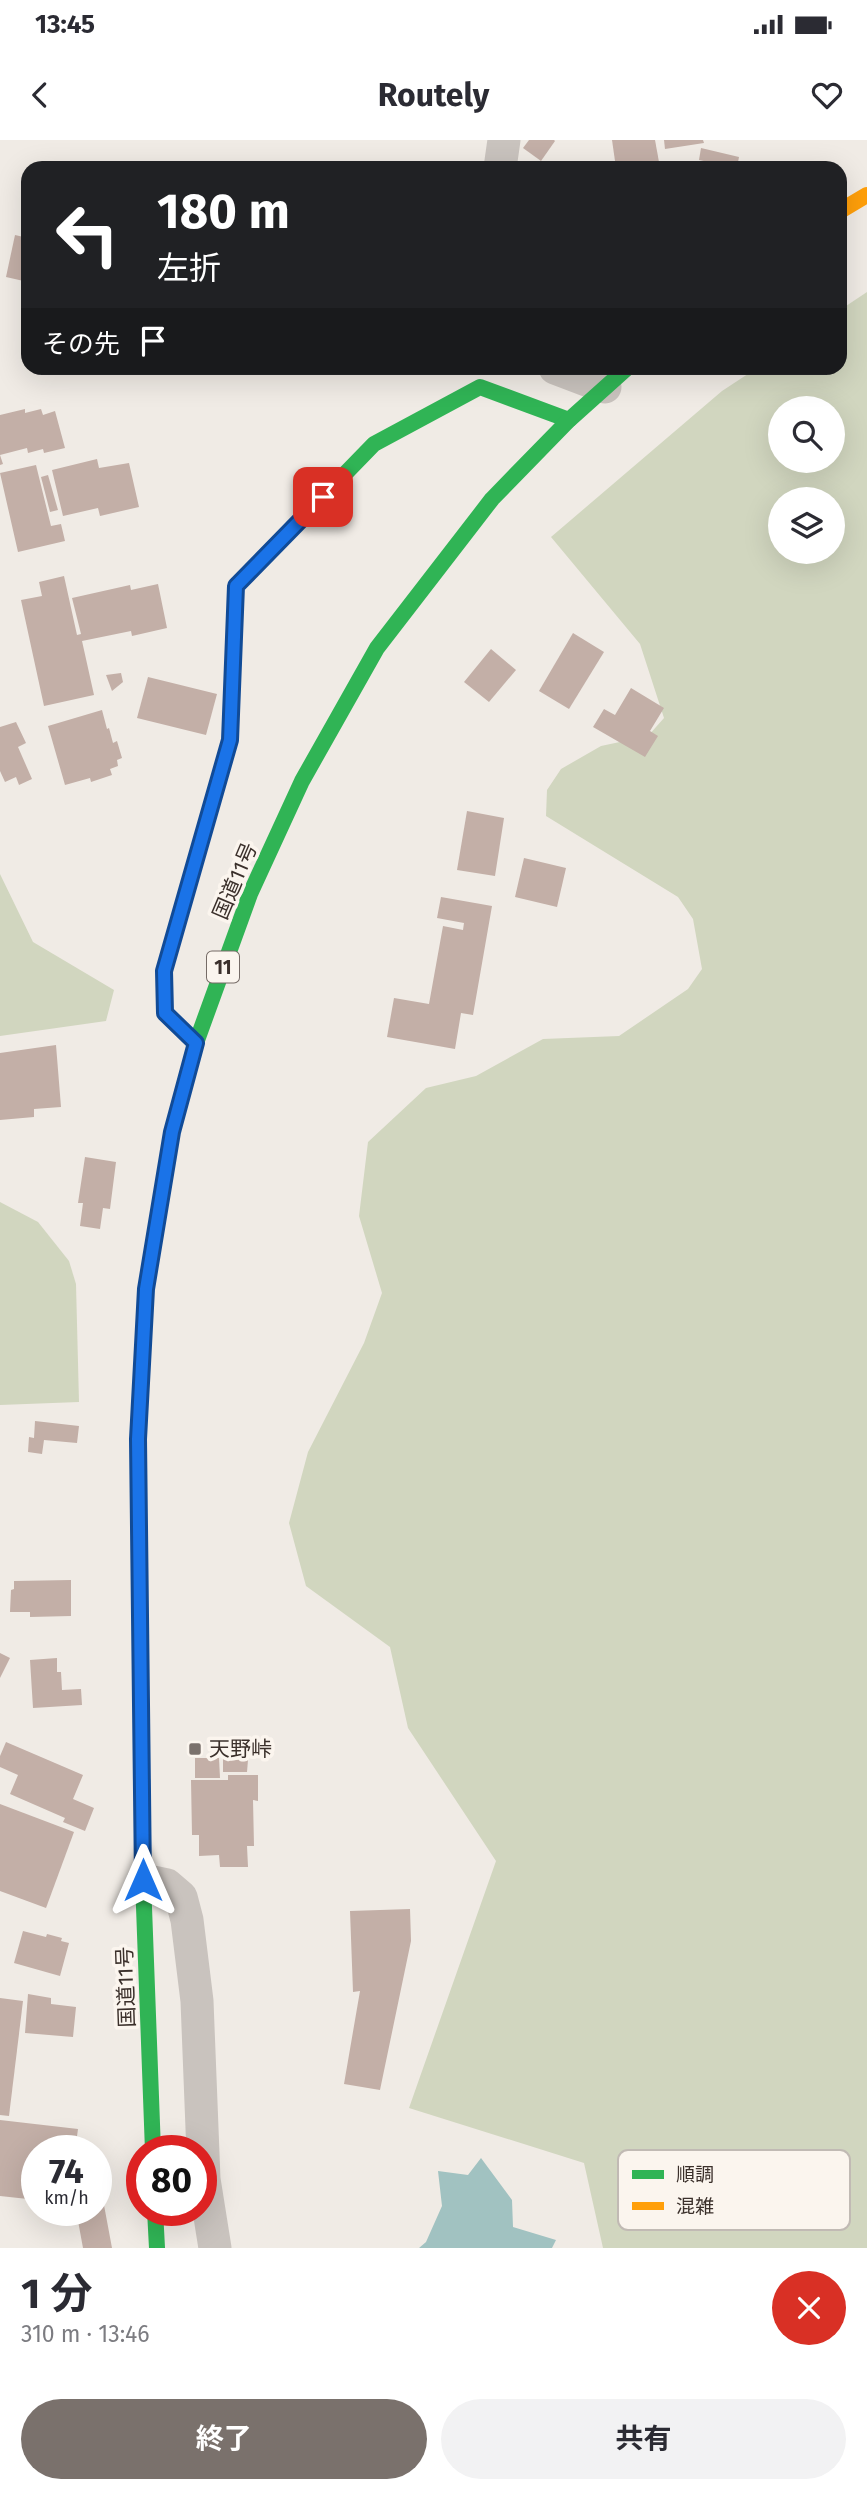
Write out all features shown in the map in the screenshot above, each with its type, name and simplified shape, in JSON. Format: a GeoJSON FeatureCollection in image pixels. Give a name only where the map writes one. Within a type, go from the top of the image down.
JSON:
{"type":"FeatureCollection","features":[{"type":"Feature","properties":{"kind":"main road"},"geometry":{"type":"LineString","coordinates":[[847,207],[867,195]]}},
{"type":"Feature","properties":{"kind":"main road","name":"国道11号"},"geometry":{"type":"LineString","coordinates":[[152,2135],[143,1880],[138,1439],[146,1289],[172,1132],[196,1043],[250,894],[302,781],[377,648],[492,499],[569,419],[616,377]]}},
{"type":"Feature","properties":{"kind":"main road"},"geometry":{"type":"LineString","coordinates":[[196,1043],[165,1013],[164,971],[230,740],[236,586],[374,444],[480,387],[569,419]]}},
{"type":"Feature","properties":{"kind":"main road"},"geometry":{"type":"LineString","coordinates":[[156,2226],[157,2248]]}},
{"type":"Feature","properties":{"kind":"street"},"geometry":{"type":"LineString","coordinates":[[501,161],[504,140]]}},
{"type":"Feature","properties":{"kind":"street"},"geometry":{"type":"LineString","coordinates":[[143,1880],[167,1885],[181,1897],[187,1920],[197,2001],[204,2179],[215,2248]]}},
{"type":"Feature","properties":{"kind":"green space"},"geometry":{"type":"Polygon","coordinates":[[[867,292],[867,2248],[603,2248],[584,2163],[409,2108],[496,1861],[408,1728],[390,1647],[306,1586],[289,1523],[308,1452],[364,1343],[382,1293],[359,1216],[368,1142],[426,1088],[476,1076],[543,1039],[619,1036],[688,989],[702,969],[693,919],[678,897],[546,816],[547,790],[561,769],[601,746],[648,736],[664,718],[640,644],[551,537],[722,391],[746,375],[847,375],[847,305],[867,292]]]}},
{"type":"Feature","properties":{"kind":"green space"},"geometry":{"type":"Polygon","coordinates":[[[0,874],[33,942],[114,990],[106,1021],[0,1036],[0,874]]]}},
{"type":"Feature","properties":{"kind":"green space"},"geometry":{"type":"Polygon","coordinates":[[[0,1202],[38,1222],[69,1261],[76,1284],[79,1402],[0,1405],[0,1202]]]}},
{"type":"Feature","properties":{"kind":"water"},"geometry":{"type":"Polygon","coordinates":[[[481,2158],[512,2200],[513,2227],[556,2240],[552,2248],[419,2248],[426,2242],[442,2206],[438,2171],[468,2175],[481,2158]]]}},
{"type":"Feature","properties":{"kind":"building"},"geometry":{"type":"Polygon","coordinates":[[[529,140],[555,141],[541,161],[523,148],[529,140]]]}},
{"type":"Feature","properties":{"kind":"building"},"geometry":{"type":"Polygon","coordinates":[[[612,140],[655,140],[659,161],[615,161],[612,140]]]}},
{"type":"Feature","properties":{"kind":"building"},"geometry":{"type":"Polygon","coordinates":[[[664,140],[703,140],[704,143],[665,149],[664,140]]]}},
{"type":"Feature","properties":{"kind":"building"},"geometry":{"type":"Polygon","coordinates":[[[701,148],[739,157],[738,161],[699,160],[701,148]]]}},
{"type":"Feature","properties":{"kind":"building"},"geometry":{"type":"Polygon","coordinates":[[[15,235],[21,236],[21,280],[6,277],[15,235]]]}},
{"type":"Feature","properties":{"kind":"building"},"geometry":{"type":"Polygon","coordinates":[[[25,409],[25,413],[41,409],[43,415],[55,411],[65,448],[44,453],[43,449],[28,453],[27,448],[0,455],[0,415],[25,409]]]}},
{"type":"Feature","properties":{"kind":"building"},"geometry":{"type":"Polygon","coordinates":[[[97,459],[99,468],[129,463],[139,507],[100,516],[98,508],[63,516],[52,470],[97,459]]]}},
{"type":"Feature","properties":{"kind":"building"},"geometry":{"type":"Polygon","coordinates":[[[36,465],[51,526],[61,524],[65,541],[18,552],[0,473],[36,465]]]}},
{"type":"Feature","properties":{"kind":"building"},"geometry":{"type":"Polygon","coordinates":[[[48,475],[58,510],[50,512],[41,477],[48,475]]]}},
{"type":"Feature","properties":{"kind":"building"},"geometry":{"type":"Polygon","coordinates":[[[64,576],[77,635],[81,634],[72,598],[130,585],[131,590],[158,584],[167,628],[132,636],[131,631],[82,641],[94,695],[44,706],[21,600],[42,596],[39,582],[64,576]]]}},
{"type":"Feature","properties":{"kind":"building"},"geometry":{"type":"Polygon","coordinates":[[[573,633],[604,652],[569,709],[539,691],[573,633]]]}},
{"type":"Feature","properties":{"kind":"building"},"geometry":{"type":"Polygon","coordinates":[[[491,649],[516,670],[489,702],[464,682],[491,649]]]}},
{"type":"Feature","properties":{"kind":"building"},"geometry":{"type":"Polygon","coordinates":[[[121,673],[123,682],[112,691],[106,675],[121,673]]]}},
{"type":"Feature","properties":{"kind":"building"},"geometry":{"type":"Polygon","coordinates":[[[148,677],[217,694],[206,735],[137,718],[148,677]]]}},
{"type":"Feature","properties":{"kind":"building"},"geometry":{"type":"Polygon","coordinates":[[[631,688],[664,708],[650,731],[658,736],[645,757],[593,727],[604,709],[615,715],[631,688]]]}},
{"type":"Feature","properties":{"kind":"building"},"geometry":{"type":"Polygon","coordinates":[[[102,710],[107,729],[109,728],[113,743],[117,741],[122,758],[117,760],[118,766],[110,769],[112,775],[91,782],[90,778],[65,785],[48,726],[102,710]]]}},
{"type":"Feature","properties":{"kind":"building"},"geometry":{"type":"Polygon","coordinates":[[[16,722],[26,743],[18,747],[32,779],[19,785],[16,777],[5,782],[0,771],[0,727],[16,722]]]}},
{"type":"Feature","properties":{"kind":"building"},"geometry":{"type":"Polygon","coordinates":[[[467,811],[504,818],[495,876],[457,870],[467,811]]]}},
{"type":"Feature","properties":{"kind":"building"},"geometry":{"type":"Polygon","coordinates":[[[524,858],[566,868],[557,907],[515,897],[524,858]]]}},
{"type":"Feature","properties":{"kind":"building"},"geometry":{"type":"Polygon","coordinates":[[[441,897],[492,906],[473,1015],[461,1013],[455,1049],[387,1037],[394,998],[429,1004],[443,926],[463,930],[464,923],[437,918],[441,897]]]}},
{"type":"Feature","properties":{"kind":"building"},"geometry":{"type":"Polygon","coordinates":[[[56,1045],[61,1107],[34,1109],[34,1117],[0,1120],[0,1053],[56,1045]]]}},
{"type":"Feature","properties":{"kind":"building"},"geometry":{"type":"Polygon","coordinates":[[[85,1157],[116,1162],[110,1209],[103,1208],[100,1229],[80,1226],[83,1203],[78,1203],[85,1157]]]}},
{"type":"Feature","properties":{"kind":"building"},"geometry":{"type":"Polygon","coordinates":[[[35,1421],[79,1426],[77,1443],[44,1440],[42,1454],[28,1452],[29,1437],[34,1438],[35,1421]]]}},
{"type":"Feature","properties":{"kind":"building"},"geometry":{"type":"Polygon","coordinates":[[[71,1580],[71,1616],[30,1617],[30,1612],[10,1612],[14,1581],[71,1580]]]}},
{"type":"Feature","properties":{"kind":"building"},"geometry":{"type":"Polygon","coordinates":[[[0,1653],[10,1658],[0,1678],[0,1653]]]}},
{"type":"Feature","properties":{"kind":"building"},"geometry":{"type":"Polygon","coordinates":[[[57,1658],[57,1672],[61,1672],[62,1690],[81,1689],[82,1705],[33,1708],[30,1660],[57,1658]]]}},
{"type":"Feature","properties":{"kind":"building"},"geometry":{"type":"Polygon","coordinates":[[[6,1742],[83,1775],[73,1799],[94,1808],[85,1831],[63,1822],[65,1818],[10,1794],[18,1775],[0,1767],[0,1756],[6,1742]]]}},
{"type":"Feature","properties":{"kind":"building"},"geometry":{"type":"Polygon","coordinates":[[[195,1758],[219,1758],[220,1778],[195,1778],[195,1758]]]}},
{"type":"Feature","properties":{"kind":"building"},"geometry":{"type":"Polygon","coordinates":[[[223,1759],[248,1760],[247,1772],[223,1772],[223,1759]]]}},
{"type":"Feature","properties":{"kind":"building"},"geometry":{"type":"Polygon","coordinates":[[[228,1775],[258,1775],[258,1801],[253,1800],[254,1846],[247,1846],[248,1867],[220,1867],[219,1855],[199,1856],[199,1835],[192,1835],[191,1780],[228,1780],[228,1775]]]}},
{"type":"Feature","properties":{"kind":"building"},"geometry":{"type":"Polygon","coordinates":[[[0,1804],[74,1832],[46,1908],[0,1891],[0,1804]]]}},
{"type":"Feature","properties":{"kind":"building"},"geometry":{"type":"Polygon","coordinates":[[[410,1909],[411,1941],[380,2090],[344,2084],[360,1991],[353,1992],[350,1911],[410,1909]]]}},
{"type":"Feature","properties":{"kind":"building"},"geometry":{"type":"Polygon","coordinates":[[[23,1931],[46,1937],[47,1934],[69,1943],[60,1976],[14,1963],[23,1931]]]}},
{"type":"Feature","properties":{"kind":"building"},"geometry":{"type":"Polygon","coordinates":[[[28,1994],[51,1998],[51,2004],[76,2007],[73,2037],[25,2033],[28,1994]]]}},
{"type":"Feature","properties":{"kind":"building"},"geometry":{"type":"Polygon","coordinates":[[[0,1998],[23,2001],[9,2116],[0,2115],[0,1998]]]}},
{"type":"Feature","properties":{"kind":"building"},"geometry":{"type":"Polygon","coordinates":[[[0,2120],[78,2129],[77,2135],[21,2135],[21,2198],[0,2196],[0,2120]]]}},
{"type":"Feature","properties":{"kind":"building"},"geometry":{"type":"Polygon","coordinates":[[[79,2226],[108,2226],[112,2248],[83,2248],[79,2226]]]}},
{"type":"Feature","properties":{"kind":"traffic: fast"},"geometry":{"type":"LineString","coordinates":[[189,1068],[250,894],[302,781],[377,648],[492,499],[569,420],[619,375]]}},
{"type":"Feature","properties":{"kind":"traffic: fast"},"geometry":{"type":"LineString","coordinates":[[233,668],[236,586],[374,444],[480,387],[569,420]]}},
{"type":"Feature","properties":{"kind":"traffic: fast"},"geometry":{"type":"LineString","coordinates":[[138,1434],[143,1880],[152,2135]]}},
{"type":"Feature","properties":{"kind":"traffic: fast"},"geometry":{"type":"LineString","coordinates":[[156,2226],[157,2248]]}},
{"type":"Feature","properties":{"kind":"traffic: slow"},"geometry":{"type":"LineString","coordinates":[[847,207],[867,195]]}},
{"type":"Feature","properties":{"kind":"traffic: slow"},"geometry":{"type":"LineString","coordinates":[[196,1043],[165,1013],[164,971],[230,740],[233,668]]}},
{"type":"Feature","properties":{"kind":"traffic: slow"},"geometry":{"type":"LineString","coordinates":[[138,1434],[146,1289],[172,1132],[189,1068]]}},
{"type":"Feature","properties":{"kind":"place","name":"天野峠"},"geometry":{"type":"Point","coordinates":[195,1749]}},
{"type":"Feature","properties":{"kind":"route"},"geometry":{"type":"LineString","coordinates":[[143,1880],[138,1439],[146,1289],[172,1132],[196,1043],[165,1013],[164,971],[230,740],[236,586],[323,497]]}}]}
